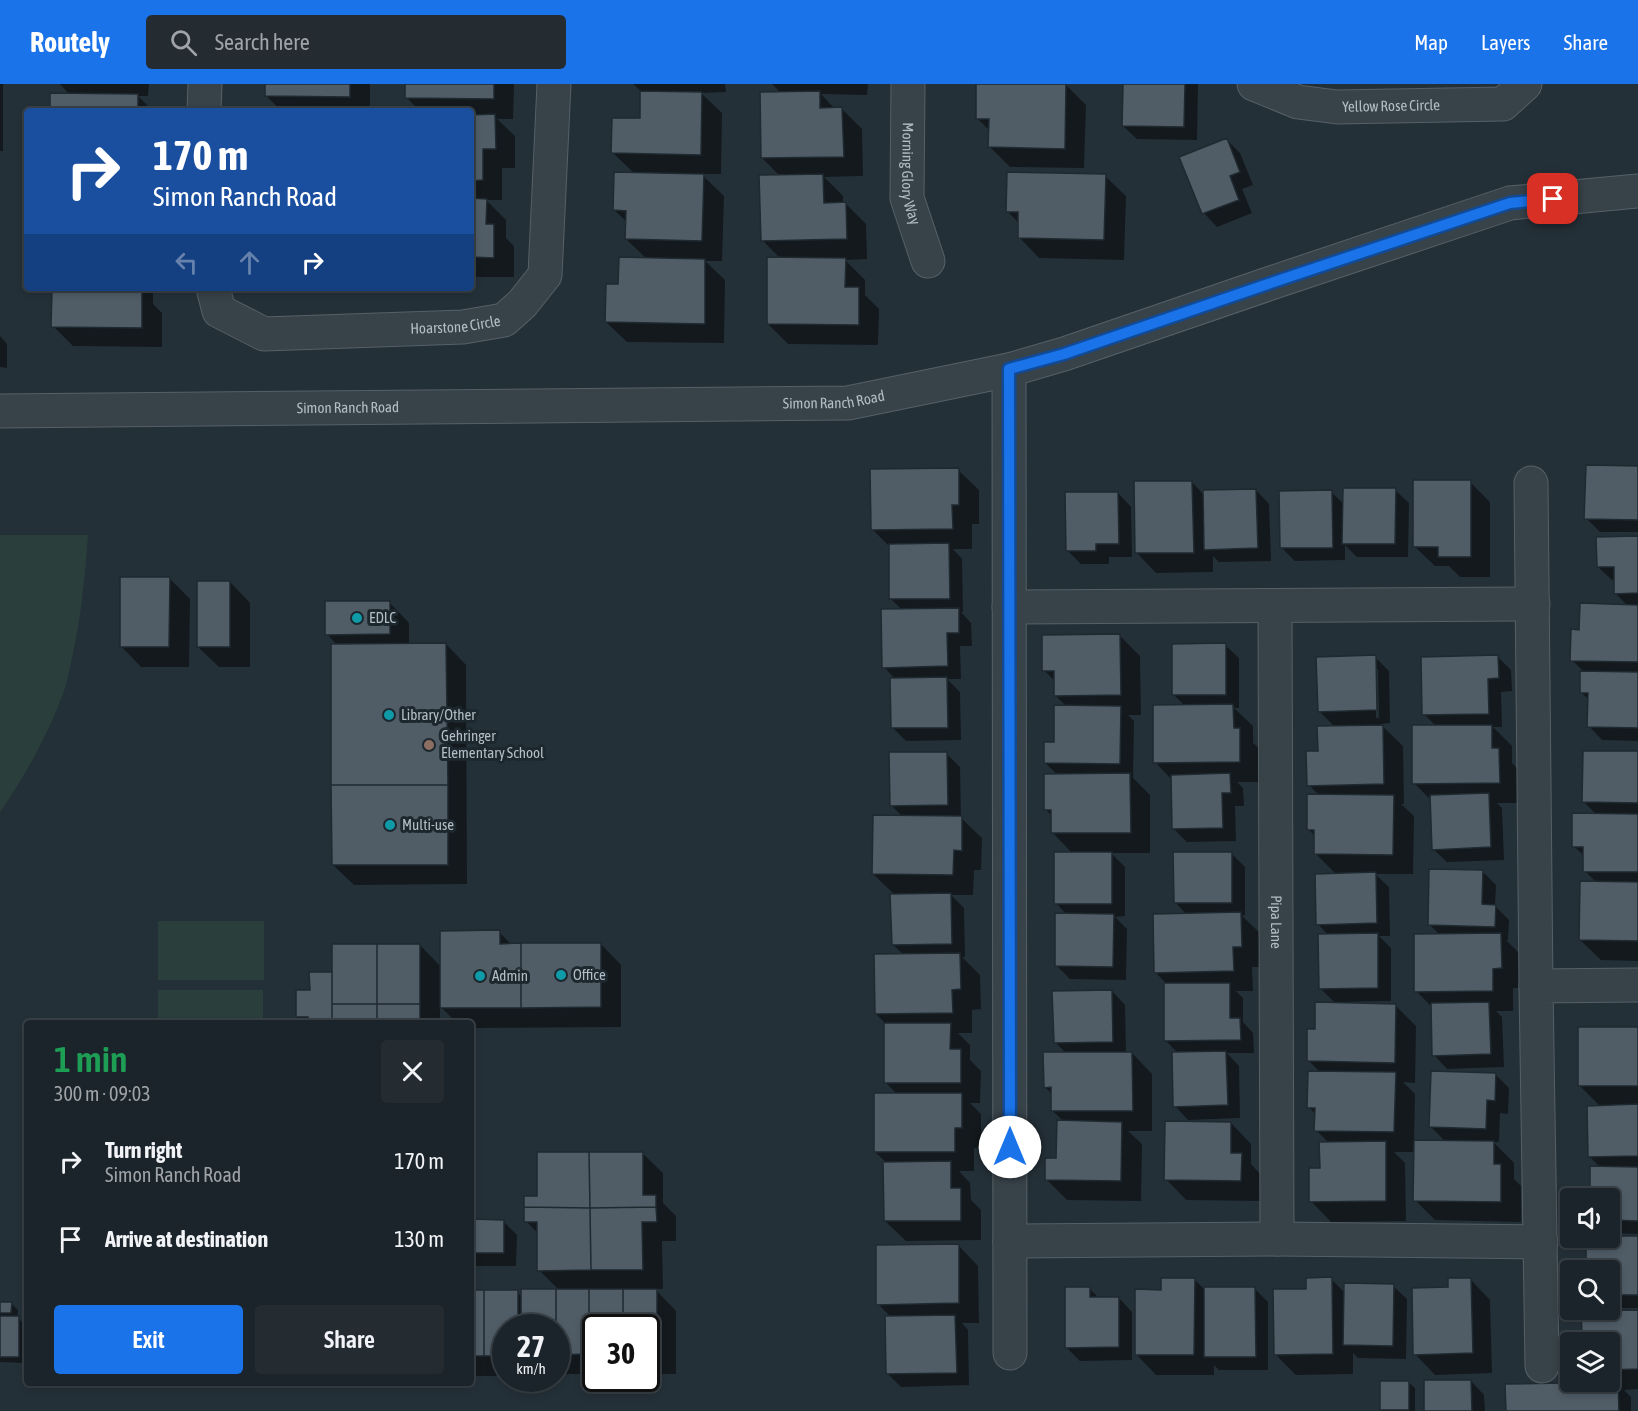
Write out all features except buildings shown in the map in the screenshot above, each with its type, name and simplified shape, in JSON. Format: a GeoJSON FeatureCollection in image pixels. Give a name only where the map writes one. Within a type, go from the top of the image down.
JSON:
{"type":"FeatureCollection","features":[{"type":"Feature","properties":{"kind":"street"},"geometry":{"type":"LineString","coordinates":[[204,108],[205,84]]}},
{"type":"Feature","properties":{"kind":"street","name":"Hoarstone Circle"},"geometry":{"type":"LineString","coordinates":[[214,291],[219,311],[264,334],[463,327],[504,320],[522,304],[545,275],[554,84]]}},
{"type":"Feature","properties":{"kind":"street","name":"Morning Glory Way"},"geometry":{"type":"LineString","coordinates":[[908,84],[908,198],[928,261]]}},
{"type":"Feature","properties":{"kind":"street","name":"Yellow Rose Circle"},"geometry":{"type":"LineString","coordinates":[[1254,84],[1298,102],[1336,107],[1503,104],[1525,84]]}},
{"type":"Feature","properties":{"kind":"street","name":"Simon Ranch Road"},"geometry":{"type":"LineString","coordinates":[[0,411],[848,403],[1009,369],[1064,354],[1510,203],[1638,191]]}},
{"type":"Feature","properties":{"kind":"street"},"geometry":{"type":"LineString","coordinates":[[1009,369],[1010,1353]]}},
{"type":"Feature","properties":{"kind":"street"},"geometry":{"type":"LineString","coordinates":[[1531,483],[1542,1366]]}},
{"type":"Feature","properties":{"kind":"street"},"geometry":{"type":"LineString","coordinates":[[1009,607],[1533,604]]}},
{"type":"Feature","properties":{"kind":"street","name":"Pipa Lane"},"geometry":{"type":"LineString","coordinates":[[1275,606],[1277,1239]]}},
{"type":"Feature","properties":{"kind":"street"},"geometry":{"type":"LineString","coordinates":[[1536,986],[1638,985]]}},
{"type":"Feature","properties":{"kind":"street"},"geometry":{"type":"LineString","coordinates":[[1010,1241],[1277,1239],[1541,1242]]}},
{"type":"Feature","properties":{"kind":"green space"},"geometry":{"type":"Polygon","coordinates":[[[0,535],[88,535],[80,613],[64,690],[35,755],[0,812],[0,535]]]}},
{"type":"Feature","properties":{"kind":"green space"},"geometry":{"type":"Polygon","coordinates":[[[158,921],[264,921],[264,980],[158,980],[158,921]]]}},
{"type":"Feature","properties":{"kind":"green space"},"geometry":{"type":"Polygon","coordinates":[[[158,990],[263,990],[263,1020],[158,1020],[158,990]]]}},
{"type":"Feature","properties":{"kind":"place","name":"EDLC"},"geometry":{"type":"Point","coordinates":[357,618]}},
{"type":"Feature","properties":{"kind":"place","name":"Library/Other"},"geometry":{"type":"Point","coordinates":[389,715]}},
{"type":"Feature","properties":{"kind":"place","name":"Gehringer Elementary School"},"geometry":{"type":"Point","coordinates":[429,745]}},
{"type":"Feature","properties":{"kind":"place","name":"Multi-use"},"geometry":{"type":"Point","coordinates":[390,825]}},
{"type":"Feature","properties":{"kind":"place","name":"Office"},"geometry":{"type":"Point","coordinates":[561,975]}},
{"type":"Feature","properties":{"kind":"place","name":"Admin"},"geometry":{"type":"Point","coordinates":[480,976]}},
{"type":"Feature","properties":{"kind":"route"},"geometry":{"type":"LineString","coordinates":[[1010,1147],[1009,369],[1064,354],[1510,203],[1553,199]]}}]}
